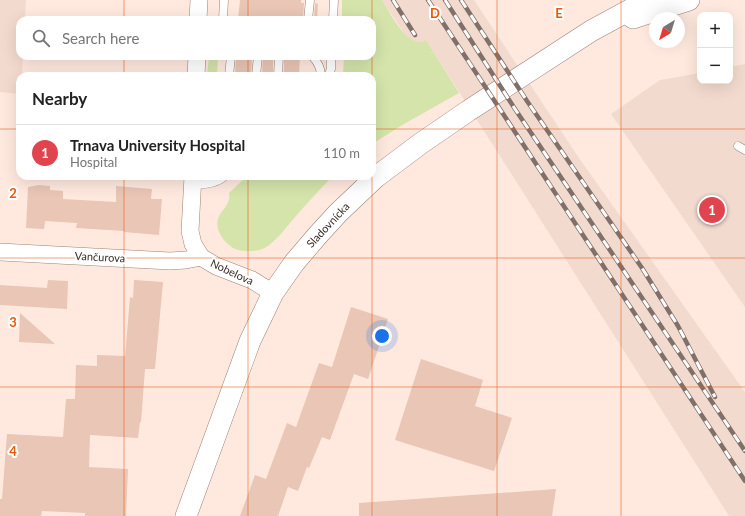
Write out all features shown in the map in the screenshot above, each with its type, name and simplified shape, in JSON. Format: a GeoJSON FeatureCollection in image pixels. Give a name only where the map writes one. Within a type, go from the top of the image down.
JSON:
{"type":"FeatureCollection","features":[{"type":"Feature","properties":{"kind":"street"},"geometry":{"type":"LineString","coordinates":[[198,16],[199,0]]}},
{"type":"Feature","properties":{"kind":"street"},"geometry":{"type":"LineString","coordinates":[[591,32],[616,0]]}},
{"type":"Feature","properties":{"kind":"street","name":"Sladovnícka"},"geometry":{"type":"LineString","coordinates":[[591,32],[629,0]]}},
{"type":"Feature","properties":{"kind":"street","name":"Sladovnícka"},"geometry":{"type":"LineString","coordinates":[[376,177],[468,110],[591,32],[648,0]]}},
{"type":"Feature","properties":{"kind":"street"},"geometry":{"type":"LineString","coordinates":[[591,32],[689,0]]}},
{"type":"Feature","properties":{"kind":"street"},"geometry":{"type":"LineString","coordinates":[[196,72],[197,60]]}},
{"type":"Feature","properties":{"kind":"street","name":"Nobelova"},"geometry":{"type":"LineString","coordinates":[[193,180],[190,230],[193,244],[201,257],[216,266],[252,280],[273,293]]}},
{"type":"Feature","properties":{"kind":"street","name":"Sladovnícka"},"geometry":{"type":"LineString","coordinates":[[187,515],[250,341],[273,293],[294,263],[317,236],[338,213],[373,180]]}},
{"type":"Feature","properties":{"kind":"street","name":"Vančurova"},"geometry":{"type":"LineString","coordinates":[[0,252],[170,261],[201,257]]}},
{"type":"Feature","properties":{"kind":"lane"},"geometry":{"type":"LineString","coordinates":[[223,16],[224,0]]}},
{"type":"Feature","properties":{"kind":"lane"},"geometry":{"type":"LineString","coordinates":[[308,16],[310,0]]}},
{"type":"Feature","properties":{"kind":"lane"},"geometry":{"type":"LineString","coordinates":[[333,16],[334,0]]}},
{"type":"Feature","properties":{"kind":"lane"},"geometry":{"type":"LineString","coordinates":[[229,72],[231,60]]}},
{"type":"Feature","properties":{"kind":"lane"},"geometry":{"type":"LineString","coordinates":[[256,72],[258,60]]}},
{"type":"Feature","properties":{"kind":"lane"},"geometry":{"type":"LineString","coordinates":[[278,72],[279,60]]}},
{"type":"Feature","properties":{"kind":"lane"},"geometry":{"type":"LineString","coordinates":[[315,60],[321,72]]}},
{"type":"Feature","properties":{"kind":"lane"},"geometry":{"type":"LineString","coordinates":[[330,72],[331,60]]}},
{"type":"Feature","properties":{"kind":"lane"},"geometry":{"type":"LineString","coordinates":[[193,180],[209,184],[217,180]]}},
{"type":"Feature","properties":{"kind":"shaded area"},"geometry":{"type":"Polygon","coordinates":[[[0,0],[26,0],[25,16],[16,16],[16,60],[23,60],[22,72],[16,72],[16,94],[0,92],[0,0]]]}},
{"type":"Feature","properties":{"kind":"shaded area"},"geometry":{"type":"Polygon","coordinates":[[[382,0],[474,0],[579,158],[745,392],[745,516],[729,516],[426,40],[422,43],[414,42],[407,38],[382,0]]]}},
{"type":"Feature","properties":{"kind":"shaded area"},"geometry":{"type":"Polygon","coordinates":[[[745,64],[745,307],[611,114],[660,80],[697,74],[697,84],[733,84],[733,66],[745,64]]]}},
{"type":"Feature","properties":{"kind":"green space"},"geometry":{"type":"Polygon","coordinates":[[[342,0],[382,0],[400,29],[406,35],[419,42],[426,40],[459,93],[376,142],[376,72],[343,72],[344,60],[376,60],[376,16],[342,16],[342,0]]]}},
{"type":"Feature","properties":{"kind":"green space"},"geometry":{"type":"Polygon","coordinates":[[[209,60],[218,60],[217,72],[207,72],[209,60]]]}},
{"type":"Feature","properties":{"kind":"green space"},"geometry":{"type":"Polygon","coordinates":[[[243,180],[329,180],[272,243],[261,250],[256,251],[237,250],[228,244],[220,235],[217,224],[219,216],[228,203],[229,193],[243,180]]]}},
{"type":"Feature","properties":{"kind":"building"},"geometry":{"type":"Polygon","coordinates":[[[240,0],[301,0],[301,3],[304,3],[303,16],[238,16],[240,0]]]}},
{"type":"Feature","properties":{"kind":"building"},"geometry":{"type":"Polygon","coordinates":[[[315,3],[318,4],[317,16],[314,16],[315,3]]]}},
{"type":"Feature","properties":{"kind":"building"},"geometry":{"type":"Polygon","coordinates":[[[236,60],[252,60],[251,72],[235,72],[236,60]]]}},
{"type":"Feature","properties":{"kind":"building"},"geometry":{"type":"Polygon","coordinates":[[[263,60],[273,60],[273,72],[262,72],[263,60]]]}},
{"type":"Feature","properties":{"kind":"building"},"geometry":{"type":"Polygon","coordinates":[[[284,60],[300,60],[299,72],[284,72],[284,60]]]}},
{"type":"Feature","properties":{"kind":"building"},"geometry":{"type":"Polygon","coordinates":[[[39,185],[50,186],[50,190],[63,191],[63,199],[116,202],[116,186],[152,189],[151,199],[162,199],[159,235],[76,228],[77,223],[45,221],[44,229],[26,228],[28,187],[39,185]]]}},
{"type":"Feature","properties":{"kind":"building"},"geometry":{"type":"Polygon","coordinates":[[[48,280],[68,281],[67,309],[0,305],[0,285],[47,288],[48,280]]]}},
{"type":"Feature","properties":{"kind":"building"},"geometry":{"type":"Polygon","coordinates":[[[134,280],[163,282],[155,369],[145,369],[141,422],[138,438],[90,435],[89,467],[128,469],[126,516],[85,516],[85,513],[42,511],[41,516],[0,516],[0,499],[2,499],[7,434],[63,437],[66,399],[75,399],[76,365],[97,366],[97,355],[125,356],[130,297],[133,298],[134,280]]]}},
{"type":"Feature","properties":{"kind":"building"},"geometry":{"type":"Polygon","coordinates":[[[351,307],[388,319],[368,379],[354,374],[330,440],[322,437],[309,468],[307,467],[298,491],[288,487],[278,516],[240,516],[255,475],[266,479],[287,423],[296,427],[319,363],[332,367],[351,307]]]}},
{"type":"Feature","properties":{"kind":"building"},"geometry":{"type":"Polygon","coordinates":[[[20,313],[55,344],[19,342],[20,313]]]}},
{"type":"Feature","properties":{"kind":"building"},"geometry":{"type":"Polygon","coordinates":[[[421,359],[483,380],[475,406],[512,418],[494,471],[395,440],[421,359]]]}},
{"type":"Feature","properties":{"kind":"building"},"geometry":{"type":"Polygon","coordinates":[[[556,489],[552,516],[359,516],[359,503],[556,489]]]}},
{"type":"Feature","properties":{"kind":"railway"},"geometry":{"type":"LineString","coordinates":[[393,0],[415,35]]}},
{"type":"Feature","properties":{"kind":"railway"},"geometry":{"type":"LineString","coordinates":[[428,0],[745,481]]}},
{"type":"Feature","properties":{"kind":"railway"},"geometry":{"type":"LineString","coordinates":[[445,0],[515,109],[745,451]]}},
{"type":"Feature","properties":{"kind":"railway"},"geometry":{"type":"LineString","coordinates":[[461,0],[527,101],[642,268],[678,326],[715,397]]}},
{"type":"Feature","properties":{"kind":"place","name":"Trnava University Hospital"},"geometry":{"type":"Point","coordinates":[712,210]}}]}
